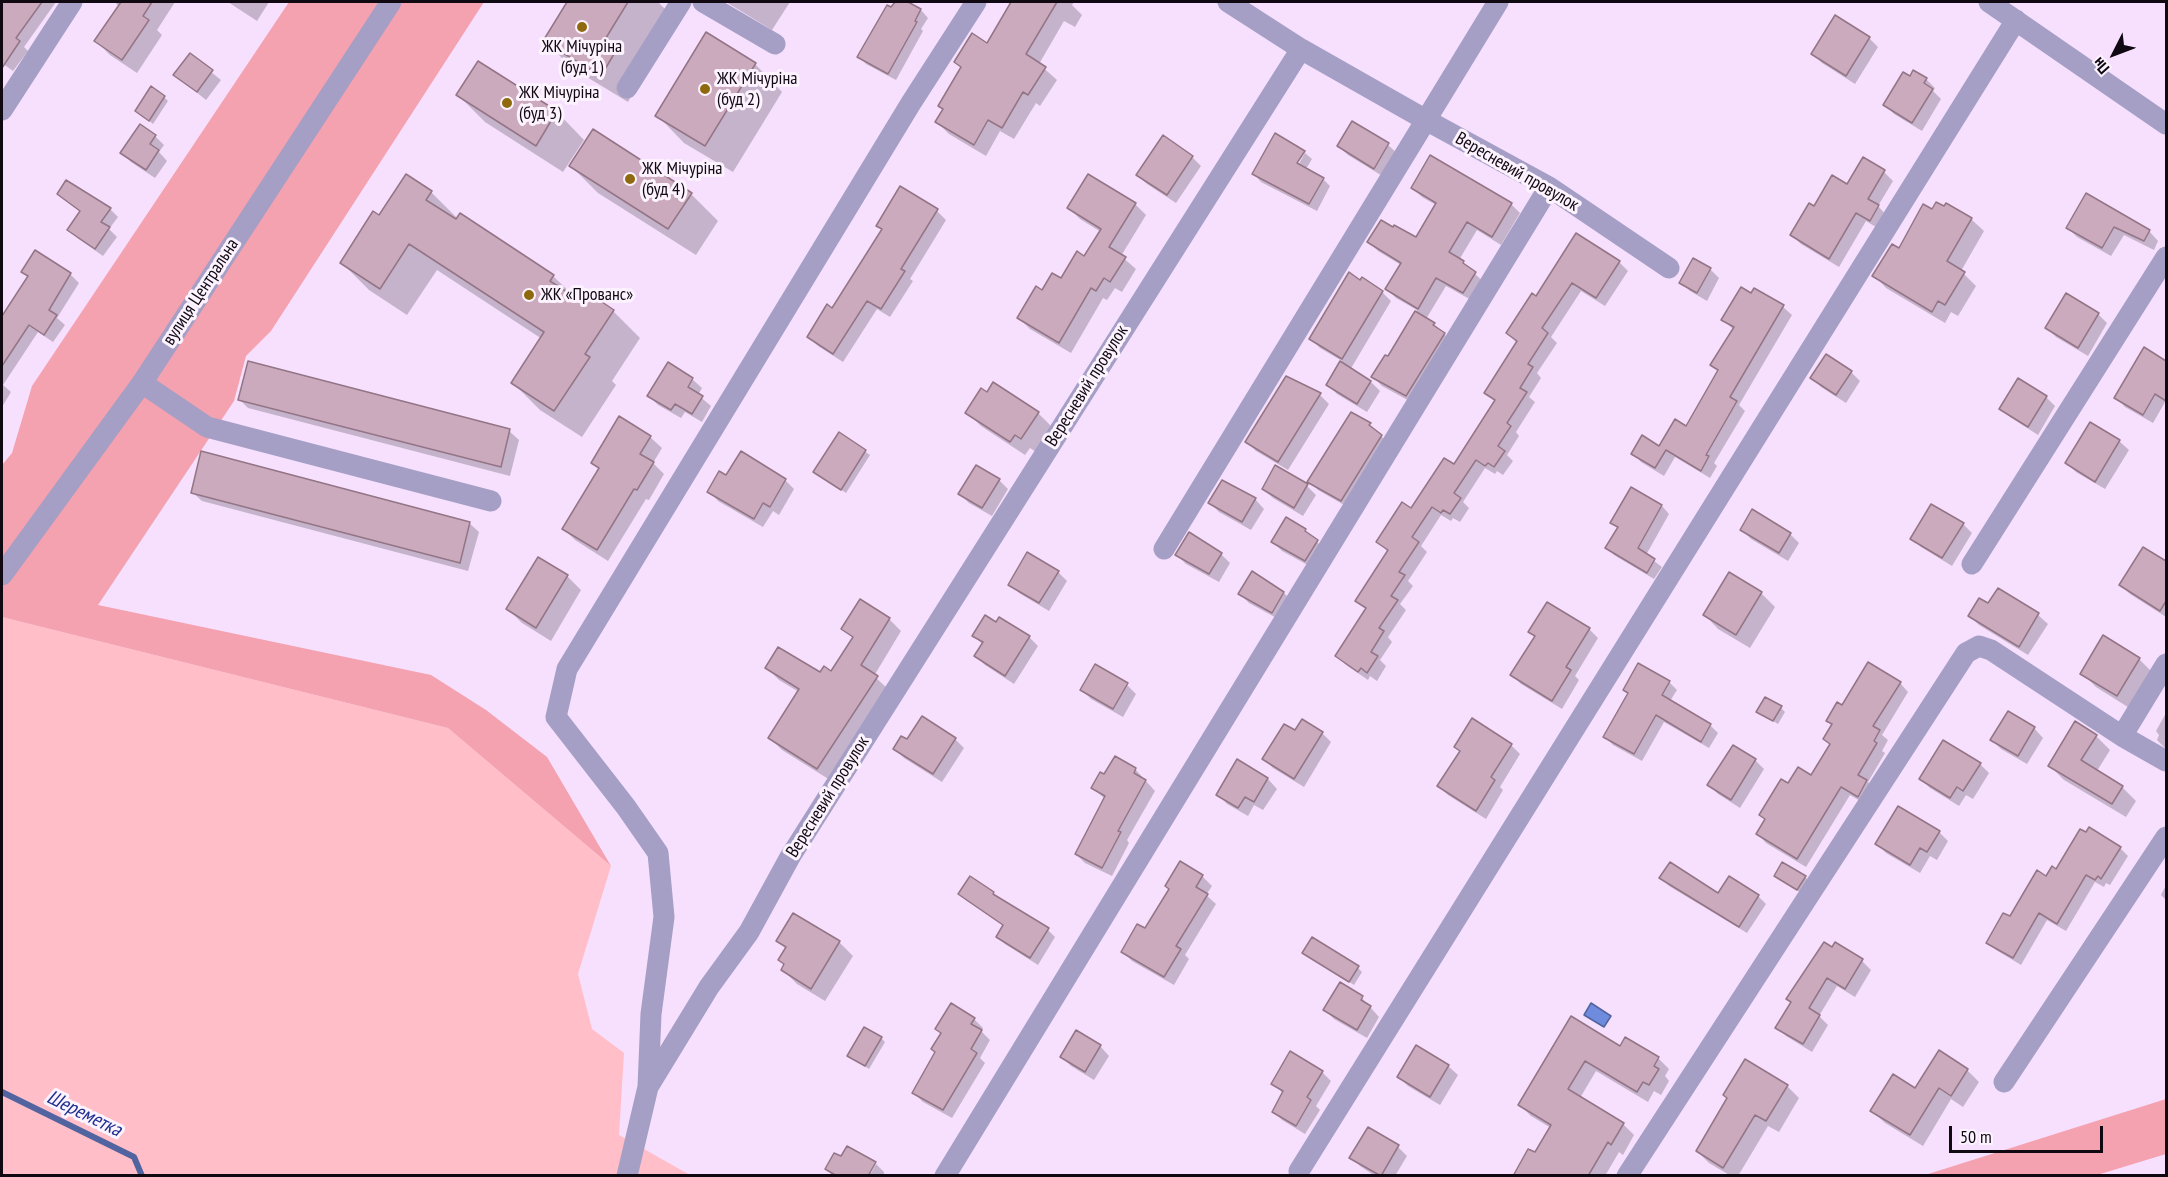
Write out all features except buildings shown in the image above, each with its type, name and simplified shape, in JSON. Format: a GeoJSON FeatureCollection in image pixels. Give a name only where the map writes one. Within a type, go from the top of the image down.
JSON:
{"type":"FeatureCollection","features":[{"type":"Feature","properties":{"kind":"street"},"geometry":{"type":"LineString","coordinates":[[2,110],[72,2]]}},
{"type":"Feature","properties":{"kind":"street","name":"вулиця Центральна"},"geometry":{"type":"LineString","coordinates":[[2,575],[142,383],[391,2]]}},
{"type":"Feature","properties":{"kind":"street"},"geometry":{"type":"LineString","coordinates":[[627,88],[681,2]]}},
{"type":"Feature","properties":{"kind":"street"},"geometry":{"type":"LineString","coordinates":[[703,2],[776,44]]}},
{"type":"Feature","properties":{"kind":"street"},"geometry":{"type":"LineString","coordinates":[[627,1176],[648,1087],[651,1014],[664,917],[658,853],[626,807],[556,717],[567,669],[911,103],[976,2]]}},
{"type":"Feature","properties":{"kind":"street"},"geometry":{"type":"LineString","coordinates":[[1228,2],[1301,49]]}},
{"type":"Feature","properties":{"kind":"street"},"geometry":{"type":"LineString","coordinates":[[1164,549],[1497,2]]}},
{"type":"Feature","properties":{"kind":"street"},"geometry":{"type":"LineString","coordinates":[[1989,2],[2166,124]]}},
{"type":"Feature","properties":{"kind":"street"},"geometry":{"type":"LineString","coordinates":[[1299,1171],[2016,20]]}},
{"type":"Feature","properties":{"kind":"street","name":"Вересневий провулок"},"geometry":{"type":"LineString","coordinates":[[648,1087],[709,987],[749,933],[790,857],[1301,49],[1549,187],[1669,268]]}},
{"type":"Feature","properties":{"kind":"street"},"geometry":{"type":"LineString","coordinates":[[945,1176],[1549,187]]}},
{"type":"Feature","properties":{"kind":"street"},"geometry":{"type":"LineString","coordinates":[[1972,564],[2166,258]]}},
{"type":"Feature","properties":{"kind":"street"},"geometry":{"type":"LineString","coordinates":[[142,383],[207,427],[491,501]]}},
{"type":"Feature","properties":{"kind":"street"},"geometry":{"type":"LineString","coordinates":[[1627,1176],[1966,653],[1979,646],[1991,650],[2122,736],[2166,761]]}},
{"type":"Feature","properties":{"kind":"street"},"geometry":{"type":"LineString","coordinates":[[2122,736],[2166,664]]}},
{"type":"Feature","properties":{"kind":"street"},"geometry":{"type":"LineString","coordinates":[[2004,1082],[2166,837]]}},
{"type":"Feature","properties":{"kind":"shaded area"},"geometry":{"type":"Polygon","coordinates":[[[289,2],[484,2],[271,331],[246,356],[234,401],[98,605],[431,675],[486,710],[547,757],[611,866],[448,728],[2,617],[2,465],[12,453],[32,386],[289,2]]]}},
{"type":"Feature","properties":{"kind":"shaded area"},"geometry":{"type":"Polygon","coordinates":[[[2,617],[448,728],[611,866],[578,974],[592,1029],[624,1053],[619,1135],[690,1175],[2,1176],[2,617]]]}},
{"type":"Feature","properties":{"kind":"shaded area"},"geometry":{"type":"Polygon","coordinates":[[[2166,1099],[2166,1154],[2097,1175],[1925,1175],[2166,1099]]]}},
{"type":"Feature","properties":{"kind":"water"},"geometry":{"type":"Polygon","coordinates":[[[1591,1003],[1611,1016],[1604,1027],[1584,1015],[1591,1003]]]}},
{"type":"Feature","properties":{"kind":"waterway","name":"Шереметка"},"geometry":{"type":"LineString","coordinates":[[2,1092],[134,1157],[142,1176]]}},
{"type":"Feature","properties":{"kind":"place","name":"ЖК Мічуріна (буд 1)"},"geometry":{"type":"Point","coordinates":[582,27]}},
{"type":"Feature","properties":{"kind":"place","name":"ЖК Мічуріна (буд 2)"},"geometry":{"type":"Point","coordinates":[705,89]}},
{"type":"Feature","properties":{"kind":"place","name":"ЖК Мічуріна (буд 3)"},"geometry":{"type":"Point","coordinates":[507,103]}},
{"type":"Feature","properties":{"kind":"place","name":"ЖК Мічуріна (буд 4)"},"geometry":{"type":"Point","coordinates":[630,179]}},
{"type":"Feature","properties":{"kind":"place","name":"ЖК «Прованс»"},"geometry":{"type":"Point","coordinates":[529,295]}}]}
